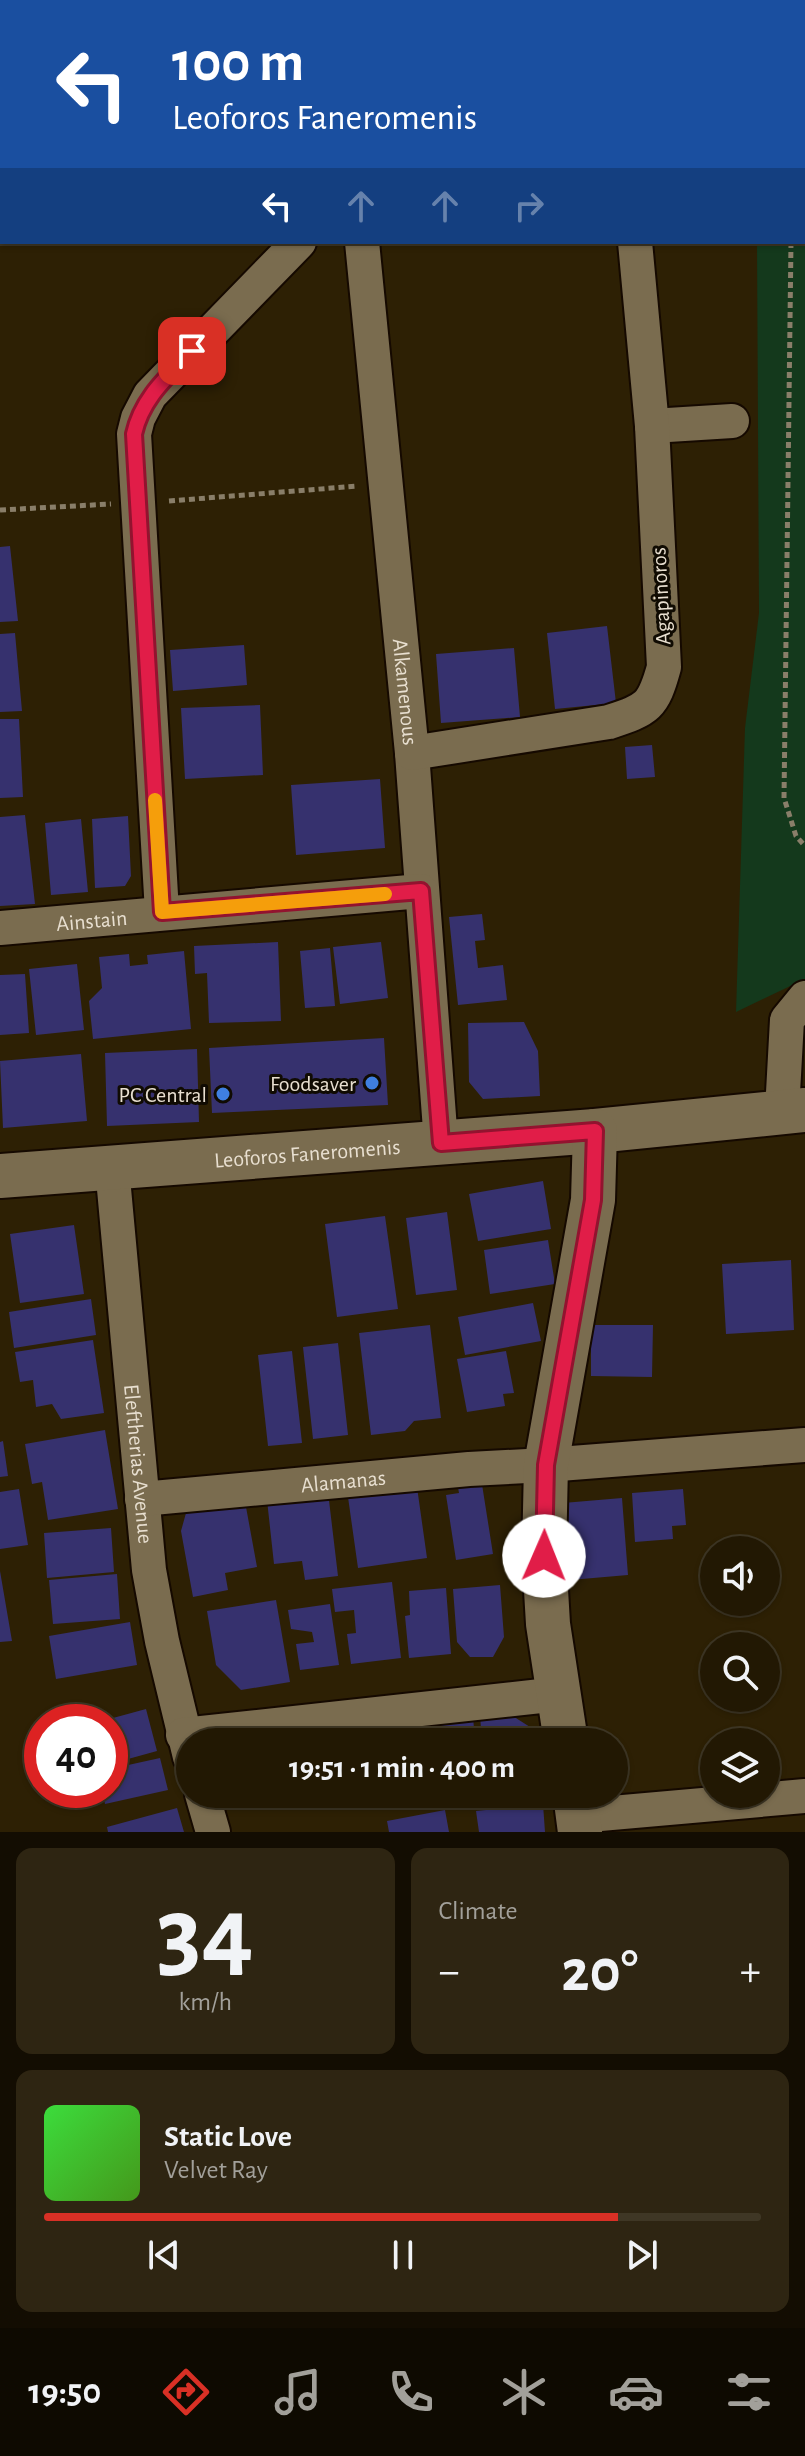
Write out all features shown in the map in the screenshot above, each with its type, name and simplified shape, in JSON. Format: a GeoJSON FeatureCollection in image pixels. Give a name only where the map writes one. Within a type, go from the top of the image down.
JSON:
{"type":"FeatureCollection","features":[{"type":"Feature","properties":{"kind":"main road","name":"Leoforos Faneromenis"},"geometry":{"type":"LineString","coordinates":[[0,1176],[595,1131],[793,1111]]}},
{"type":"Feature","properties":{"kind":"main road"},"geometry":{"type":"LineString","coordinates":[[593,1200],[629,1154],[679,1122]]}},
{"type":"Feature","properties":{"kind":"main road"},"geometry":{"type":"LineString","coordinates":[[564,1728],[548,1624],[544,1556],[546,1465],[593,1200],[595,1131]]}},
{"type":"Feature","properties":{"kind":"street"},"geometry":{"type":"LineString","coordinates":[[162,912],[134,434],[150,395],[297,244]]}},
{"type":"Feature","properties":{"kind":"street","name":"Alkamenous"},"geometry":{"type":"LineString","coordinates":[[362,244],[412,753],[441,1143]]}},
{"type":"Feature","properties":{"kind":"street","name":"Agapinoros"},"geometry":{"type":"LineString","coordinates":[[412,753],[609,722],[640,712],[656,695],[664,667],[652,426],[635,244]]}},
{"type":"Feature","properties":{"kind":"street"},"geometry":{"type":"LineString","coordinates":[[652,426],[732,421]]}},
{"type":"Feature","properties":{"kind":"street","name":"Ainstain"},"geometry":{"type":"LineString","coordinates":[[0,928],[421,891]]}},
{"type":"Feature","properties":{"kind":"street"},"geometry":{"type":"LineString","coordinates":[[793,1111],[787,1020],[805,998]]}},
{"type":"Feature","properties":{"kind":"street","name":"Eleftherias Avenue"},"geometry":{"type":"LineString","coordinates":[[112,1167],[149,1570],[183,1728]]}},
{"type":"Feature","properties":{"kind":"street","name":"Alamanas"},"geometry":{"type":"LineString","coordinates":[[142,1499],[469,1469],[805,1445]]}},
{"type":"Feature","properties":{"kind":"street"},"geometry":{"type":"LineString","coordinates":[[316,1728],[559,1694]]}},
{"type":"Feature","properties":{"kind":"street"},"geometry":{"type":"LineString","coordinates":[[578,1814],[805,1796]]}},
{"type":"Feature","properties":{"kind":"street"},"geometry":{"type":"LineString","coordinates":[[206,1808],[213,1832]]}},
{"type":"Feature","properties":{"kind":"path"},"geometry":{"type":"LineString","coordinates":[[791,244],[784,798],[796,836],[805,846]]}},
{"type":"Feature","properties":{"kind":"path"},"geometry":{"type":"LineString","coordinates":[[0,510],[386,484]]}},
{"type":"Feature","properties":{"kind":"green space"},"geometry":{"type":"Polygon","coordinates":[[[757,244],[805,244],[805,979],[736,1012],[745,728],[759,613],[757,244]]]}},
{"type":"Feature","properties":{"kind":"building"},"geometry":{"type":"Polygon","coordinates":[[[10,546],[18,621],[0,622],[0,547],[10,546]]]}},
{"type":"Feature","properties":{"kind":"building"},"geometry":{"type":"Polygon","coordinates":[[[607,626],[616,703],[555,709],[547,633],[607,626]]]}},
{"type":"Feature","properties":{"kind":"building"},"geometry":{"type":"Polygon","coordinates":[[[15,633],[22,711],[0,712],[0,634],[15,633]]]}},
{"type":"Feature","properties":{"kind":"building"},"geometry":{"type":"Polygon","coordinates":[[[244,645],[247,685],[173,691],[170,650],[244,645]]]}},
{"type":"Feature","properties":{"kind":"building"},"geometry":{"type":"Polygon","coordinates":[[[514,648],[520,717],[441,723],[436,654],[514,648]]]}},
{"type":"Feature","properties":{"kind":"building"},"geometry":{"type":"Polygon","coordinates":[[[260,705],[263,775],[185,779],[181,708],[260,705]]]}},
{"type":"Feature","properties":{"kind":"building"},"geometry":{"type":"Polygon","coordinates":[[[0,719],[19,719],[23,797],[0,798],[0,719]]]}},
{"type":"Feature","properties":{"kind":"building"},"geometry":{"type":"Polygon","coordinates":[[[652,745],[655,777],[627,779],[625,747],[652,745]]]}},
{"type":"Feature","properties":{"kind":"building"},"geometry":{"type":"Polygon","coordinates":[[[380,779],[385,848],[296,855],[291,785],[380,779]]]}},
{"type":"Feature","properties":{"kind":"building"},"geometry":{"type":"Polygon","coordinates":[[[25,815],[35,904],[0,906],[0,817],[25,815]]]}},
{"type":"Feature","properties":{"kind":"building"},"geometry":{"type":"Polygon","coordinates":[[[128,816],[131,876],[125,886],[95,888],[92,819],[128,816]]]}},
{"type":"Feature","properties":{"kind":"building"},"geometry":{"type":"Polygon","coordinates":[[[81,819],[88,892],[51,895],[45,823],[81,819]]]}},
{"type":"Feature","properties":{"kind":"building"},"geometry":{"type":"Polygon","coordinates":[[[482,914],[485,940],[475,941],[478,968],[503,965],[507,1000],[458,1005],[449,917],[482,914]]]}},
{"type":"Feature","properties":{"kind":"building"},"geometry":{"type":"Polygon","coordinates":[[[278,942],[281,1021],[209,1023],[207,973],[195,974],[194,946],[278,942]]]}},
{"type":"Feature","properties":{"kind":"building"},"geometry":{"type":"Polygon","coordinates":[[[381,942],[388,998],[340,1004],[333,947],[381,942]]]}},
{"type":"Feature","properties":{"kind":"building"},"geometry":{"type":"Polygon","coordinates":[[[330,948],[335,1006],[305,1008],[300,951],[330,948]]]}},
{"type":"Feature","properties":{"kind":"building"},"geometry":{"type":"Polygon","coordinates":[[[184,951],[191,1029],[93,1039],[89,1001],[102,988],[99,957],[129,954],[130,966],[148,964],[147,955],[184,951]]]}},
{"type":"Feature","properties":{"kind":"building"},"geometry":{"type":"Polygon","coordinates":[[[77,964],[84,1030],[36,1035],[29,969],[77,964]]]}},
{"type":"Feature","properties":{"kind":"building"},"geometry":{"type":"Polygon","coordinates":[[[25,974],[29,1033],[0,1035],[0,975],[25,974]]]}},
{"type":"Feature","properties":{"kind":"building"},"geometry":{"type":"Polygon","coordinates":[[[524,1022],[538,1051],[540,1096],[483,1099],[469,1082],[468,1023],[524,1022]]]}},
{"type":"Feature","properties":{"kind":"building"},"geometry":{"type":"Polygon","coordinates":[[[384,1038],[388,1105],[212,1113],[209,1048],[384,1038]]]}},
{"type":"Feature","properties":{"kind":"building"},"geometry":{"type":"Polygon","coordinates":[[[197,1049],[199,1122],[107,1126],[105,1053],[197,1049]]]}},
{"type":"Feature","properties":{"kind":"building"},"geometry":{"type":"Polygon","coordinates":[[[81,1054],[87,1121],[3,1128],[0,1061],[81,1054]]]}},
{"type":"Feature","properties":{"kind":"building"},"geometry":{"type":"Polygon","coordinates":[[[543,1181],[551,1229],[478,1241],[469,1194],[543,1181]]]}},
{"type":"Feature","properties":{"kind":"building"},"geometry":{"type":"Polygon","coordinates":[[[447,1212],[457,1290],[416,1295],[406,1218],[447,1212]]]}},
{"type":"Feature","properties":{"kind":"building"},"geometry":{"type":"Polygon","coordinates":[[[385,1216],[398,1309],[337,1317],[325,1224],[385,1216]]]}},
{"type":"Feature","properties":{"kind":"building"},"geometry":{"type":"Polygon","coordinates":[[[74,1225],[84,1294],[20,1303],[10,1234],[74,1225]]]}},
{"type":"Feature","properties":{"kind":"building"},"geometry":{"type":"Polygon","coordinates":[[[548,1240],[555,1284],[490,1294],[484,1250],[548,1240]]]}},
{"type":"Feature","properties":{"kind":"building"},"geometry":{"type":"Polygon","coordinates":[[[791,1260],[794,1330],[726,1334],[722,1264],[791,1260]]]}},
{"type":"Feature","properties":{"kind":"building"},"geometry":{"type":"Polygon","coordinates":[[[91,1299],[96,1335],[14,1348],[9,1312],[91,1299]]]}},
{"type":"Feature","properties":{"kind":"building"},"geometry":{"type":"Polygon","coordinates":[[[533,1303],[541,1341],[465,1355],[458,1317],[533,1303]]]}},
{"type":"Feature","properties":{"kind":"building"},"geometry":{"type":"Polygon","coordinates":[[[430,1325],[441,1418],[414,1421],[405,1431],[371,1435],[359,1333],[430,1325]]]}},
{"type":"Feature","properties":{"kind":"building"},"geometry":{"type":"Polygon","coordinates":[[[591,1325],[653,1325],[652,1377],[591,1376],[591,1325]]]}},
{"type":"Feature","properties":{"kind":"building"},"geometry":{"type":"Polygon","coordinates":[[[93,1340],[104,1413],[61,1419],[52,1404],[36,1407],[33,1380],[20,1382],[15,1352],[93,1340]]]}},
{"type":"Feature","properties":{"kind":"building"},"geometry":{"type":"Polygon","coordinates":[[[338,1343],[348,1435],[313,1439],[303,1347],[338,1343]]]}},
{"type":"Feature","properties":{"kind":"building"},"geometry":{"type":"Polygon","coordinates":[[[292,1351],[302,1443],[268,1446],[258,1355],[292,1351]]]}},
{"type":"Feature","properties":{"kind":"building"},"geometry":{"type":"Polygon","coordinates":[[[506,1351],[514,1393],[503,1394],[505,1406],[467,1412],[457,1359],[506,1351]]]}},
{"type":"Feature","properties":{"kind":"building"},"geometry":{"type":"Polygon","coordinates":[[[105,1430],[118,1509],[48,1520],[42,1482],[32,1484],[25,1444],[105,1430]]]}},
{"type":"Feature","properties":{"kind":"building"},"geometry":{"type":"Polygon","coordinates":[[[3,1441],[8,1476],[0,1477],[0,1442],[3,1441]]]}},
{"type":"Feature","properties":{"kind":"building"},"geometry":{"type":"Polygon","coordinates":[[[481,1478],[493,1554],[456,1560],[446,1495],[459,1493],[457,1482],[481,1478]]]}},
{"type":"Feature","properties":{"kind":"building"},"geometry":{"type":"Polygon","coordinates":[[[416,1480],[427,1558],[358,1568],[347,1490],[416,1480]]]}},
{"type":"Feature","properties":{"kind":"building"},"geometry":{"type":"Polygon","coordinates":[[[19,1489],[28,1545],[0,1549],[0,1492],[19,1489]]]}},
{"type":"Feature","properties":{"kind":"building"},"geometry":{"type":"Polygon","coordinates":[[[683,1489],[686,1525],[672,1526],[673,1539],[635,1542],[632,1493],[683,1489]]]}},
{"type":"Feature","properties":{"kind":"building"},"geometry":{"type":"Polygon","coordinates":[[[328,1492],[338,1576],[305,1580],[302,1561],[274,1564],[267,1500],[328,1492]]]}},
{"type":"Feature","properties":{"kind":"building"},"geometry":{"type":"Polygon","coordinates":[[[244,1496],[257,1567],[225,1573],[228,1590],[193,1597],[181,1531],[186,1513],[205,1503],[244,1496]]]}},
{"type":"Feature","properties":{"kind":"building"},"geometry":{"type":"Polygon","coordinates":[[[622,1498],[628,1575],[570,1580],[563,1503],[622,1498]]]}},
{"type":"Feature","properties":{"kind":"building"},"geometry":{"type":"Polygon","coordinates":[[[111,1528],[114,1572],[47,1578],[44,1533],[111,1528]]]}},
{"type":"Feature","properties":{"kind":"building"},"geometry":{"type":"Polygon","coordinates":[[[0,1571],[12,1641],[0,1642],[0,1571]]]}},
{"type":"Feature","properties":{"kind":"building"},"geometry":{"type":"Polygon","coordinates":[[[117,1574],[120,1619],[53,1624],[49,1580],[117,1574]]]}},
{"type":"Feature","properties":{"kind":"building"},"geometry":{"type":"Polygon","coordinates":[[[392,1582],[401,1658],[351,1664],[347,1634],[356,1633],[354,1610],[335,1612],[332,1589],[392,1582]]]}},
{"type":"Feature","properties":{"kind":"building"},"geometry":{"type":"Polygon","coordinates":[[[500,1585],[504,1637],[493,1657],[470,1657],[457,1642],[453,1589],[500,1585]]]}},
{"type":"Feature","properties":{"kind":"building"},"geometry":{"type":"Polygon","coordinates":[[[446,1588],[451,1654],[409,1658],[405,1616],[410,1615],[409,1591],[446,1588]]]}},
{"type":"Feature","properties":{"kind":"building"},"geometry":{"type":"Polygon","coordinates":[[[276,1600],[290,1682],[241,1690],[216,1665],[207,1611],[276,1600]]]}},
{"type":"Feature","properties":{"kind":"building"},"geometry":{"type":"Polygon","coordinates":[[[330,1604],[339,1665],[300,1670],[296,1644],[314,1642],[312,1632],[291,1629],[288,1610],[330,1604]]]}},
{"type":"Feature","properties":{"kind":"building"},"geometry":{"type":"Polygon","coordinates":[[[130,1622],[137,1665],[56,1679],[49,1636],[130,1622]]]}},
{"type":"Feature","properties":{"kind":"building"},"geometry":{"type":"Polygon","coordinates":[[[146,1709],[157,1751],[128,1759],[128,1714],[146,1709]]]}},
{"type":"Feature","properties":{"kind":"building"},"geometry":{"type":"Polygon","coordinates":[[[508,1713],[532,1728],[481,1728],[480,1715],[508,1713]]]}},
{"type":"Feature","properties":{"kind":"building"},"geometry":{"type":"Polygon","coordinates":[[[473,1716],[474,1728],[434,1728],[433,1720],[473,1716]]]}},
{"type":"Feature","properties":{"kind":"building"},"geometry":{"type":"Polygon","coordinates":[[[422,1721],[423,1728],[384,1728],[422,1721]]]}},
{"type":"Feature","properties":{"kind":"building"},"geometry":{"type":"Polygon","coordinates":[[[160,1758],[168,1790],[128,1799],[128,1765],[160,1758]]]}},
{"type":"Feature","properties":{"kind":"building"},"geometry":{"type":"Polygon","coordinates":[[[177,1808],[184,1832],[108,1832],[107,1827],[177,1808]]]}},
{"type":"Feature","properties":{"kind":"building"},"geometry":{"type":"Polygon","coordinates":[[[543,1808],[545,1832],[479,1832],[476,1811],[543,1808]]]}},
{"type":"Feature","properties":{"kind":"building"},"geometry":{"type":"Polygon","coordinates":[[[445,1810],[449,1832],[389,1832],[387,1821],[445,1810]]]}},
{"type":"Feature","properties":{"kind":"slow traffic"},"geometry":{"type":"LineString","coordinates":[[155,800],[162,912],[385,894]]}},
{"type":"Feature","properties":{"kind":"place","name":"Foodsaver"},"geometry":{"type":"Point","coordinates":[372,1083]}},
{"type":"Feature","properties":{"kind":"place","name":"PC Central"},"geometry":{"type":"Point","coordinates":[223,1094]}},
{"type":"Feature","properties":{"kind":"route"},"geometry":{"type":"LineString","coordinates":[[192,351],[150,395],[134,434],[162,912],[421,891],[441,1143],[595,1131],[593,1200],[546,1465],[544,1556]]}}]}
